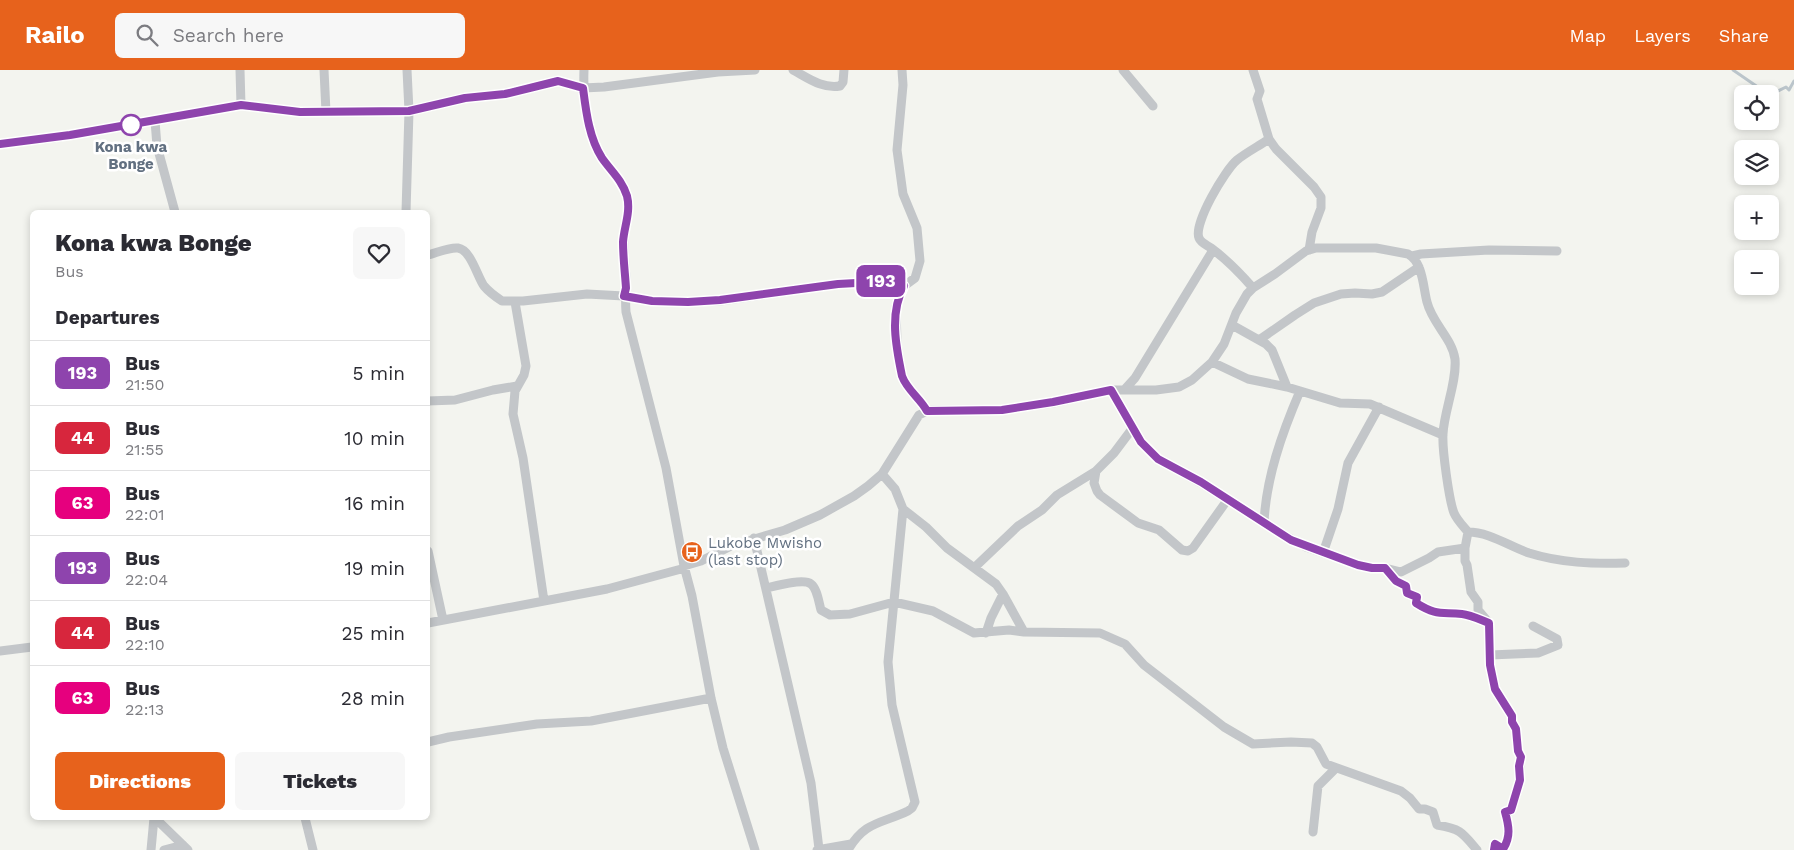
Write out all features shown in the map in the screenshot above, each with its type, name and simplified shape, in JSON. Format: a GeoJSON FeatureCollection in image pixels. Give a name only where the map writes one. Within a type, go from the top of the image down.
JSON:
{"type":"FeatureCollection","features":[{"type":"Feature","properties":{"kind":"street"},"geometry":{"type":"LineString","coordinates":[[240,70],[241,105]]}},
{"type":"Feature","properties":{"kind":"street"},"geometry":{"type":"LineString","coordinates":[[324,70],[326,112]]}},
{"type":"Feature","properties":{"kind":"street"},"geometry":{"type":"LineString","coordinates":[[406,210],[409,111],[407,70]]}},
{"type":"Feature","properties":{"kind":"street"},"geometry":{"type":"LineString","coordinates":[[584,70],[583,88],[586,112],[596,146],[602,158],[621,180],[628,198],[628,218],[623,241],[626,312],[666,468],[711,698],[723,748],[755,850]]}},
{"type":"Feature","properties":{"kind":"street"},"geometry":{"type":"LineString","coordinates":[[0,144],[53,138],[241,105],[300,112],[409,111],[465,98],[505,94],[558,81],[583,88],[604,87],[718,72],[755,70]]}},
{"type":"Feature","properties":{"kind":"street"},"geometry":{"type":"LineString","coordinates":[[793,70],[816,83],[835,86],[840,86],[844,70]]}},
{"type":"Feature","properties":{"kind":"street"},"geometry":{"type":"LineString","coordinates":[[902,70],[903,85],[897,154],[903,194],[917,228],[920,261],[915,278],[904,286],[896,308],[895,322],[901,373],[904,381],[920,398],[927,411]]}},
{"type":"Feature","properties":{"kind":"street"},"geometry":{"type":"LineString","coordinates":[[1123,70],[1153,106]]}},
{"type":"Feature","properties":{"kind":"street"},"geometry":{"type":"LineString","coordinates":[[1253,70],[1260,92],[1257,98],[1259,109],[1269,139],[1276,150],[1314,187],[1321,197],[1309,250]]}},
{"type":"Feature","properties":{"kind":"street"},"geometry":{"type":"LineString","coordinates":[[155,121],[157,146],[174,210]]}},
{"type":"Feature","properties":{"kind":"street"},"geometry":{"type":"LineString","coordinates":[[1252,288],[1243,277],[1200,240],[1198,227],[1214,191],[1233,164],[1269,139]]}},
{"type":"Feature","properties":{"kind":"street"},"geometry":{"type":"LineString","coordinates":[[430,255],[458,248],[466,252],[470,256],[476,272],[485,286],[502,301],[515,302],[587,294],[624,296],[652,301],[688,302],[720,300],[785,290],[846,284],[893,281],[904,286]]}},
{"type":"Feature","properties":{"kind":"street"},"geometry":{"type":"LineString","coordinates":[[430,623],[607,589],[685,567],[731,546],[785,530],[820,515],[868,486],[882,474],[911,430],[915,420],[919,415],[927,411],[1002,410],[1046,404],[1111,390],[1156,390],[1179,386],[1192,380],[1212,362],[1224,344],[1242,301],[1252,288],[1309,250],[1316,248],[1376,248],[1392,250],[1412,256],[1489,250],[1557,251]]}},
{"type":"Feature","properties":{"kind":"street"},"geometry":{"type":"LineString","coordinates":[[1125,390],[1135,378],[1213,250]]}},
{"type":"Feature","properties":{"kind":"street"},"geometry":{"type":"LineString","coordinates":[[1412,256],[1419,267],[1431,315],[1450,344],[1455,358],[1454,375],[1443,435],[1449,491],[1454,514],[1468,532],[1465,561],[1468,565],[1471,592],[1478,602],[1478,610],[1489,623],[1490,656],[1495,689],[1512,716],[1512,722],[1516,729],[1518,751],[1521,757],[1519,766],[1520,780],[1516,796],[1511,810],[1505,812],[1509,826],[1508,842],[1503,849],[1495,844],[1494,850]]}},
{"type":"Feature","properties":{"kind":"street"},"geometry":{"type":"LineString","coordinates":[[1259,340],[1314,304],[1341,294],[1382,292],[1419,267]]}},
{"type":"Feature","properties":{"kind":"street"},"geometry":{"type":"LineString","coordinates":[[515,302],[526,366],[524,375],[517,386],[513,401],[513,414],[523,458],[544,601]]}},
{"type":"Feature","properties":{"kind":"street"},"geometry":{"type":"LineString","coordinates":[[1232,325],[1259,340],[1272,350],[1287,387]]}},
{"type":"Feature","properties":{"kind":"street"},"geometry":{"type":"LineString","coordinates":[[1212,362],[1248,379],[1287,387],[1340,402],[1363,403],[1379,407],[1443,435]]}},
{"type":"Feature","properties":{"kind":"street"},"geometry":{"type":"LineString","coordinates":[[430,401],[455,400],[517,386]]}},
{"type":"Feature","properties":{"kind":"street"},"geometry":{"type":"LineString","coordinates":[[1111,390],[1132,429],[1146,449],[1158,459],[1201,482],[1291,540],[1358,565],[1401,572],[1438,552],[1465,548]]}},
{"type":"Feature","properties":{"kind":"street"},"geometry":{"type":"LineString","coordinates":[[1264,523],[1267,492],[1272,472],[1286,426],[1300,391]]}},
{"type":"Feature","properties":{"kind":"street"},"geometry":{"type":"LineString","coordinates":[[1323,552],[1338,509],[1348,463],[1379,407]]}},
{"type":"Feature","properties":{"kind":"street"},"geometry":{"type":"LineString","coordinates":[[975,567],[1018,526],[1042,510],[1057,495],[1096,470],[1114,453],[1132,429]]}},
{"type":"Feature","properties":{"kind":"street"},"geometry":{"type":"LineString","coordinates":[[1096,470],[1094,483],[1100,495],[1138,523],[1159,530],[1182,550],[1188,551],[1193,548],[1228,499]]}},
{"type":"Feature","properties":{"kind":"street"},"geometry":{"type":"LineString","coordinates":[[754,538],[811,783],[818,850],[850,847],[864,830],[875,823],[908,811],[915,802],[894,713],[888,662],[902,509],[895,489],[882,474]]}},
{"type":"Feature","properties":{"kind":"street"},"geometry":{"type":"LineString","coordinates":[[1082,479],[1096,488]]}},
{"type":"Feature","properties":{"kind":"street"},"geometry":{"type":"LineString","coordinates":[[902,509],[926,527],[947,548],[996,584],[1024,632]]}},
{"type":"Feature","properties":{"kind":"street"},"geometry":{"type":"LineString","coordinates":[[1468,532],[1477,532],[1522,550],[1552,559],[1592,564],[1626,564]]}},
{"type":"Feature","properties":{"kind":"street"},"geometry":{"type":"LineString","coordinates":[[430,560],[443,620]]}},
{"type":"Feature","properties":{"kind":"street"},"geometry":{"type":"LineString","coordinates":[[1385,568],[1396,581],[1406,586],[1407,593],[1417,597],[1416,603],[1430,611],[1442,614],[1464,614],[1489,623]]}},
{"type":"Feature","properties":{"kind":"street"},"geometry":{"type":"LineString","coordinates":[[766,588],[809,582],[813,586],[821,610],[830,615],[850,614],[894,602],[933,611],[974,633],[1009,630],[1024,632],[1095,632],[1118,640],[1128,647],[1144,664],[1224,727],[1254,744],[1312,743],[1317,747],[1326,764],[1401,791],[1410,798],[1418,809],[1433,812],[1437,825],[1452,827],[1461,831],[1477,850]]}},
{"type":"Feature","properties":{"kind":"street"},"geometry":{"type":"LineString","coordinates":[[986,633],[1003,594]]}},
{"type":"Feature","properties":{"kind":"street"},"geometry":{"type":"LineString","coordinates":[[1490,656],[1538,653],[1558,645],[1557,639],[1533,626]]}},
{"type":"Feature","properties":{"kind":"street"},"geometry":{"type":"LineString","coordinates":[[0,651],[30,647]]}},
{"type":"Feature","properties":{"kind":"street"},"geometry":{"type":"LineString","coordinates":[[430,742],[537,724],[591,721],[711,698]]}},
{"type":"Feature","properties":{"kind":"street"},"geometry":{"type":"LineString","coordinates":[[1313,832],[1318,786],[1336,768]]}},
{"type":"Feature","properties":{"kind":"street"},"geometry":{"type":"LineString","coordinates":[[151,850],[154,820]]}},
{"type":"Feature","properties":{"kind":"street"},"geometry":{"type":"LineString","coordinates":[[156,820],[185,847]]}},
{"type":"Feature","properties":{"kind":"street"},"geometry":{"type":"LineString","coordinates":[[305,820],[313,850]]}},
{"type":"Feature","properties":{"kind":"street"},"geometry":{"type":"LineString","coordinates":[[164,850],[185,847]]}},
{"type":"Feature","properties":{"kind":"waterway"},"geometry":{"type":"LineString","coordinates":[[1733,70],[1755,85]]}},
{"type":"Feature","properties":{"kind":"waterway"},"geometry":{"type":"LineString","coordinates":[[1779,90],[1786,87],[1789,90],[1794,81]]}},
{"type":"Feature","properties":{"kind":"bus line","name":"193"},"geometry":{"type":"LineString","coordinates":[[0,144],[53,138],[241,105],[300,112],[409,111],[465,98],[505,94],[558,81],[583,88],[586,112],[596,146],[602,158],[621,180],[628,198],[628,218],[623,241],[626,288],[624,296],[652,301],[705,302],[838,284],[893,281],[904,286],[900,292],[896,308],[895,322],[902,376],[909,388],[920,398],[927,411],[1002,410],[1039,405],[1111,390],[1132,429],[1141,442],[1158,459],[1201,482],[1291,540],[1358,565],[1385,568],[1396,581],[1406,586],[1407,593],[1417,597],[1416,603],[1430,611],[1442,614],[1464,614],[1489,623],[1490,665],[1495,689],[1512,716],[1518,740],[1518,751],[1521,757],[1519,766],[1520,780],[1516,796],[1511,810],[1505,812],[1509,826],[1508,842],[1503,849],[1495,844],[1494,850]]}},
{"type":"Feature","properties":{"kind":"place","name":"Kona kwa Bonge"},"geometry":{"type":"Point","coordinates":[131,125]}},
{"type":"Feature","properties":{"kind":"place","name":"Lukobe Mwisho (last stop)"},"geometry":{"type":"Point","coordinates":[692,552]}}]}
